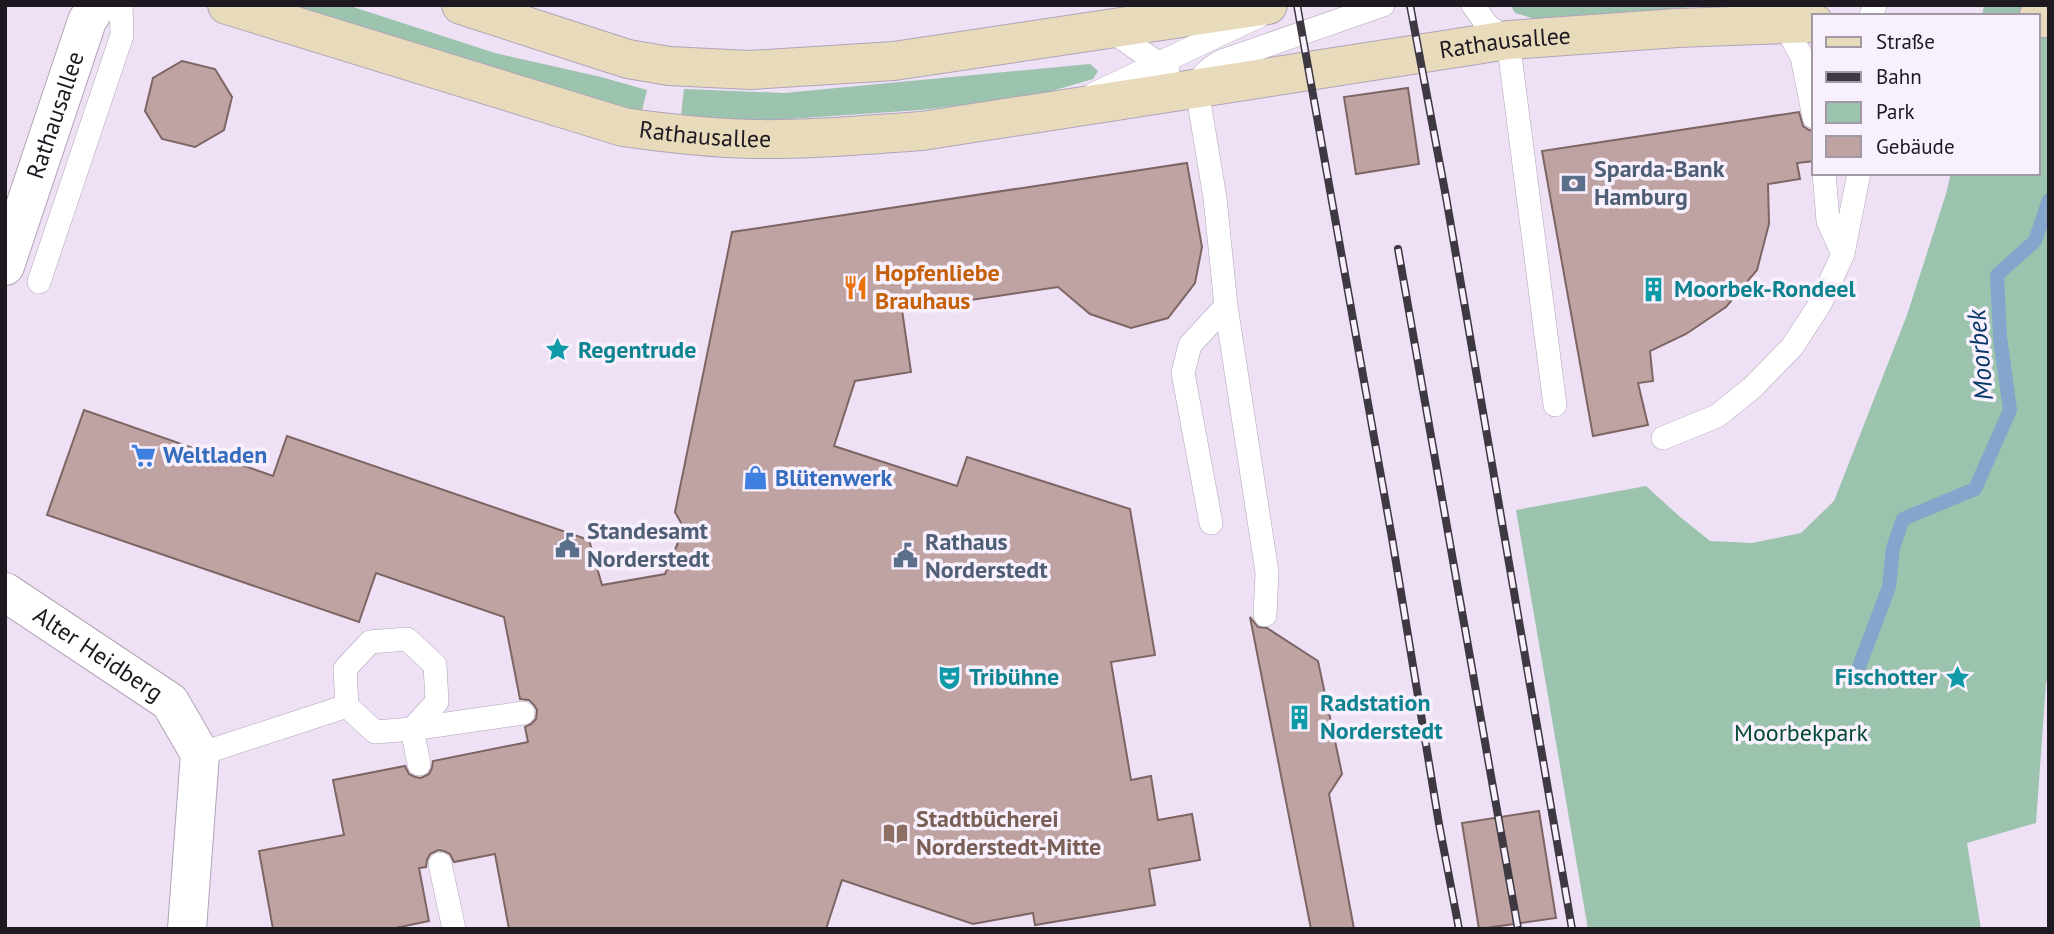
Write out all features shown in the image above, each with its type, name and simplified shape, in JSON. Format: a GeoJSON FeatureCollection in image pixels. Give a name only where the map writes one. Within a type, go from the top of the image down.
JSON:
{"type":"FeatureCollection","features":[{"type":"Feature","properties":{"kind":"main road","name":"Rathausallee"},"geometry":{"type":"LineString","coordinates":[[227,5],[623,127],[750,139],[922,131],[1508,40],[1799,23]]}},
{"type":"Feature","properties":{"kind":"main road"},"geometry":{"type":"LineString","coordinates":[[461,5],[628,59],[669,66],[750,70],[894,61],[1267,5]]}},
{"type":"Feature","properties":{"kind":"street","name":"Rathausallee"},"geometry":{"type":"LineString","coordinates":[[22,274],[86,22],[97,5]]}},
{"type":"Feature","properties":{"kind":"street","name":"Alter Heidberg"},"geometry":{"type":"LineString","coordinates":[[5,592],[170,702],[201,754]]}},
{"type":"Feature","properties":{"kind":"street"},"geometry":{"type":"LineString","coordinates":[[187,929],[201,754]]}},
{"type":"Feature","properties":{"kind":"lane"},"geometry":{"type":"LineString","coordinates":[[22,274],[122,35],[121,5]]}},
{"type":"Feature","properties":{"kind":"lane"},"geometry":{"type":"LineString","coordinates":[[1059,110],[1257,18],[1267,5]]}},
{"type":"Feature","properties":{"kind":"lane"},"geometry":{"type":"LineString","coordinates":[[1265,615],[1267,572],[1226,306],[1215,198],[1197,90],[1200,78],[1207,69],[1222,61],[1383,5]]}},
{"type":"Feature","properties":{"kind":"lane"},"geometry":{"type":"LineString","coordinates":[[1473,5],[1487,25],[1508,40],[1555,405]]}},
{"type":"Feature","properties":{"kind":"lane"},"geometry":{"type":"LineString","coordinates":[[1799,23],[1802,58],[1812,107]]}},
{"type":"Feature","properties":{"kind":"lane"},"geometry":{"type":"LineString","coordinates":[[1110,30],[1197,90]]}},
{"type":"Feature","properties":{"kind":"lane"},"geometry":{"type":"LineString","coordinates":[[1824,175],[1828,221],[1843,254]]}},
{"type":"Feature","properties":{"kind":"lane"},"geometry":{"type":"LineString","coordinates":[[1663,438],[1717,416],[1752,388],[1792,347],[1820,304],[1843,254],[1859,175]]}},
{"type":"Feature","properties":{"kind":"lane"},"geometry":{"type":"LineString","coordinates":[[1211,523],[1183,373],[1190,345],[1226,306]]}},
{"type":"Feature","properties":{"kind":"lane"},"geometry":{"type":"LineString","coordinates":[[412,729],[437,702],[435,664],[407,639],[370,642],[345,669],[347,706],[375,732],[412,729],[523,713]]}},
{"type":"Feature","properties":{"kind":"lane"},"geometry":{"type":"LineString","coordinates":[[201,754],[347,706]]}},
{"type":"Feature","properties":{"kind":"lane"},"geometry":{"type":"LineString","coordinates":[[412,729],[419,764]]}},
{"type":"Feature","properties":{"kind":"lane"},"geometry":{"type":"LineString","coordinates":[[440,864],[454,929]]}},
{"type":"Feature","properties":{"kind":"green space"},"geometry":{"type":"Polygon","coordinates":[[[267,5],[347,5],[495,53],[647,90],[640,119],[267,5]]]}},
{"type":"Feature","properties":{"kind":"green space"},"geometry":{"type":"Polygon","coordinates":[[[1702,5],[1605,21],[1552,24],[1515,13],[1511,6],[1702,5]]]}},
{"type":"Feature","properties":{"kind":"green space","name":"Moorbekpark"},"geometry":{"type":"Polygon","coordinates":[[[1984,5],[2049,5],[2049,675],[2046,683],[2036,823],[1967,843],[1981,929],[1588,929],[1516,510],[1646,486],[1710,541],[1752,543],[1801,533],[1834,501],[1907,315],[1951,175],[2040,175],[2040,14],[1982,14],[1984,5]]]}},
{"type":"Feature","properties":{"kind":"green space"},"geometry":{"type":"Polygon","coordinates":[[[1090,64],[1098,71],[1093,79],[1031,97],[920,110],[680,124],[684,89],[784,93],[1090,64]]]}},
{"type":"Feature","properties":{"kind":"building"},"geometry":{"type":"Polygon","coordinates":[[[182,61],[215,69],[232,97],[224,130],[195,147],[162,139],[145,111],[153,78],[182,61]]]}},
{"type":"Feature","properties":{"kind":"building"},"geometry":{"type":"Polygon","coordinates":[[[1408,88],[1419,164],[1356,174],[1344,97],[1408,88]]]}},
{"type":"Feature","properties":{"kind":"building","name":"Moorbek-Rondeel"},"geometry":{"type":"Polygon","coordinates":[[[1799,112],[1803,126],[1812,131],[1812,161],[1797,163],[1800,179],[1768,184],[1769,224],[1757,270],[1726,307],[1686,334],[1650,351],[1653,381],[1638,383],[1648,425],[1593,436],[1542,151],[1799,112]]]}},
{"type":"Feature","properties":{"kind":"building","name":"Rathaus Norderstedt"},"geometry":{"type":"Polygon","coordinates":[[[1187,163],[1202,247],[1195,283],[1168,318],[1131,328],[1090,314],[1058,287],[902,310],[911,372],[855,381],[834,446],[957,486],[967,457],[1130,509],[1155,655],[1111,662],[1131,780],[1151,776],[1158,820],[1192,814],[1200,860],[1149,869],[1155,905],[1035,925],[1033,913],[973,924],[842,880],[826,929],[509,929],[495,854],[454,862],[450,854],[438,850],[430,854],[426,867],[419,868],[429,921],[391,929],[273,929],[259,851],[344,835],[333,780],[405,766],[409,774],[421,778],[429,774],[433,761],[528,742],[525,727],[536,719],[537,710],[529,700],[520,699],[504,617],[376,573],[359,622],[47,515],[84,410],[273,476],[287,436],[589,540],[602,585],[665,574],[684,528],[675,512],[732,232],[1187,163]]]}},
{"type":"Feature","properties":{"kind":"building","name":"Radstation Norderstedt"},"geometry":{"type":"Polygon","coordinates":[[[1250,617],[1258,627],[1267,628],[1318,661],[1342,774],[1329,794],[1354,929],[1311,929],[1250,617]]]}},
{"type":"Feature","properties":{"kind":"building"},"geometry":{"type":"Polygon","coordinates":[[[1539,811],[1556,918],[1479,929],[1462,823],[1539,811]]]}},
{"type":"Feature","properties":{"kind":"waterway","name":"Moorbek"},"geometry":{"type":"LineString","coordinates":[[1857,672],[1889,587],[1893,548],[1903,519],[1975,489],[2010,410],[2000,337],[1997,275],[2035,241],[2049,200]]}},
{"type":"Feature","properties":{"kind":"railway"},"geometry":{"type":"LineString","coordinates":[[1297,5],[1459,929]]}},
{"type":"Feature","properties":{"kind":"railway"},"geometry":{"type":"LineString","coordinates":[[1410,5],[1446,197],[1572,929]]}},
{"type":"Feature","properties":{"kind":"railway"},"geometry":{"type":"LineString","coordinates":[[1398,249],[1518,929]]}},
{"type":"Feature","properties":{"kind":"place","name":"Sparda-Bank Hamburg"},"geometry":{"type":"Point","coordinates":[1574,183]}},
{"type":"Feature","properties":{"kind":"place","name":"Hopfenliebe Brauhaus"},"geometry":{"type":"Point","coordinates":[855,287]}},
{"type":"Feature","properties":{"kind":"place","name":"Moorbek-Rondeel"},"geometry":{"type":"Point","coordinates":[1654,289]}},
{"type":"Feature","properties":{"kind":"place","name":"Regentrude"},"geometry":{"type":"Point","coordinates":[558,350]}},
{"type":"Feature","properties":{"kind":"place","name":"Weltladen"},"geometry":{"type":"Point","coordinates":[143,455]}},
{"type":"Feature","properties":{"kind":"place","name":"Blütenwerk"},"geometry":{"type":"Point","coordinates":[755,478]}},
{"type":"Feature","properties":{"kind":"place","name":"Standesamt Norderstedt"},"geometry":{"type":"Point","coordinates":[567,545]}},
{"type":"Feature","properties":{"kind":"place","name":"Rathaus Norderstedt"},"geometry":{"type":"Point","coordinates":[905,556]}},
{"type":"Feature","properties":{"kind":"place","name":"Tribühne"},"geometry":{"type":"Point","coordinates":[949,677]}},
{"type":"Feature","properties":{"kind":"place","name":"Fischotter"},"geometry":{"type":"Point","coordinates":[1957,677]}},
{"type":"Feature","properties":{"kind":"place","name":"Radstation Norderstedt"},"geometry":{"type":"Point","coordinates":[1300,717]}},
{"type":"Feature","properties":{"kind":"place","name":"Stadtbücherei Norderstedt-Mitte"},"geometry":{"type":"Point","coordinates":[896,833]}}]}
